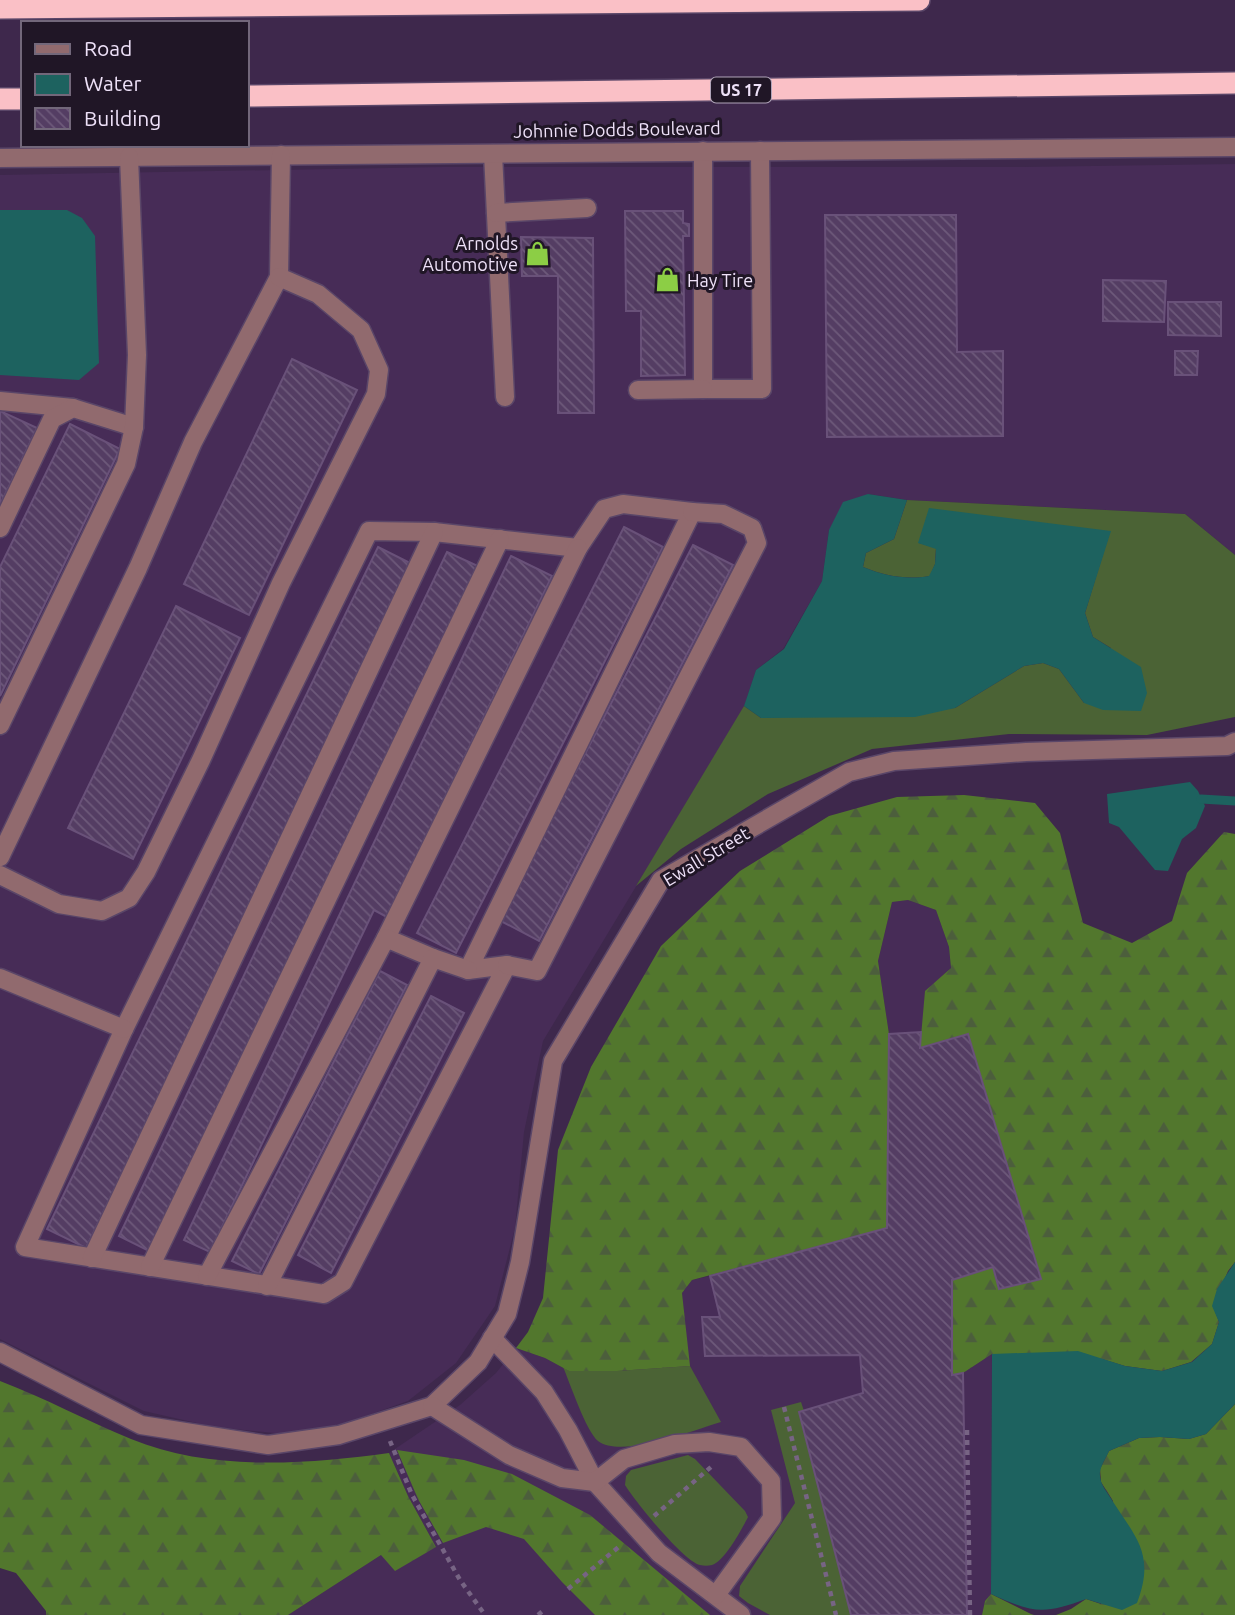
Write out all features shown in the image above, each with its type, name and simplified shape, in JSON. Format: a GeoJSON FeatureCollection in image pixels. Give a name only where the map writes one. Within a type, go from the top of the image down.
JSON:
{"type":"FeatureCollection","features":[{"type":"Feature","properties":{"kind":"highway"},"geometry":{"type":"LineString","coordinates":[[0,8],[919,0]]}},
{"type":"Feature","properties":{"kind":"highway","name":"US 17"},"geometry":{"type":"LineString","coordinates":[[248,96],[1235,83]]}},
{"type":"Feature","properties":{"kind":"highway"},"geometry":{"type":"LineString","coordinates":[[0,99],[21,99]]}},
{"type":"Feature","properties":{"kind":"street","name":"Johnnie Dodds Boulevard"},"geometry":{"type":"LineString","coordinates":[[0,158],[1235,146]]}},
{"type":"Feature","properties":{"kind":"street"},"geometry":{"type":"LineString","coordinates":[[703,151],[703,389]]}},
{"type":"Feature","properties":{"kind":"street"},"geometry":{"type":"LineString","coordinates":[[638,390],[762,388],[760,151]]}},
{"type":"Feature","properties":{"kind":"street"},"geometry":{"type":"LineString","coordinates":[[493,154],[505,397]]}},
{"type":"Feature","properties":{"kind":"street"},"geometry":{"type":"LineString","coordinates":[[0,857],[138,568],[193,442],[279,277],[281,155]]}},
{"type":"Feature","properties":{"kind":"street"},"geometry":{"type":"LineString","coordinates":[[0,725],[126,464],[134,427],[136,355],[129,157]]}},
{"type":"Feature","properties":{"kind":"street"},"geometry":{"type":"LineString","coordinates":[[496,213],[587,208]]}},
{"type":"Feature","properties":{"kind":"street"},"geometry":{"type":"LineString","coordinates":[[0,875],[59,904],[103,911],[129,898],[159,847],[281,583],[376,394],[379,370],[361,330],[318,294],[279,277]]}},
{"type":"Feature","properties":{"kind":"street"},"geometry":{"type":"LineString","coordinates":[[0,401],[73,408],[134,427]]}},
{"type":"Feature","properties":{"kind":"street"},"geometry":{"type":"LineString","coordinates":[[0,528],[52,419],[73,408]]}},
{"type":"Feature","properties":{"kind":"street"},"geometry":{"type":"LineString","coordinates":[[207,1276],[386,938],[578,548],[604,509],[624,504],[723,514],[752,528],[757,542],[537,971],[506,965],[468,970],[386,938]]}},
{"type":"Feature","properties":{"kind":"street"},"geometry":{"type":"LineString","coordinates":[[468,970],[692,512]]}},
{"type":"Feature","properties":{"kind":"street"},"geometry":{"type":"LineString","coordinates":[[506,965],[343,1282],[324,1294],[25,1247],[124,1029],[369,531],[434,532],[578,548]]}},
{"type":"Feature","properties":{"kind":"street"},"geometry":{"type":"LineString","coordinates":[[92,1258],[434,532]]}},
{"type":"Feature","properties":{"kind":"street"},"geometry":{"type":"LineString","coordinates":[[150,1267],[500,539]]}},
{"type":"Feature","properties":{"kind":"street","name":"Ewall Street"},"geometry":{"type":"LineString","coordinates":[[432,1406],[478,1362],[507,1314],[520,1262],[553,1060],[661,880],[849,772],[894,761],[1026,752],[1227,746],[1235,742]]}},
{"type":"Feature","properties":{"kind":"street"},"geometry":{"type":"LineString","coordinates":[[267,1286],[433,958]]}},
{"type":"Feature","properties":{"kind":"street"},"geometry":{"type":"LineString","coordinates":[[0,978],[124,1029]]}},
{"type":"Feature","properties":{"kind":"street"},"geometry":{"type":"LineString","coordinates":[[492,1338],[544,1392],[568,1430],[595,1482],[659,1553],[741,1615]]}},
{"type":"Feature","properties":{"kind":"street"},"geometry":{"type":"LineString","coordinates":[[0,1352],[141,1425],[268,1445],[339,1435],[432,1406],[509,1455],[562,1478],[595,1482],[624,1459],[675,1444],[709,1442],[741,1447],[771,1480],[772,1518],[716,1595]]}},
{"type":"Feature","properties":{"kind":"path"},"geometry":{"type":"LineString","coordinates":[[784,1407],[836,1615]]}},
{"type":"Feature","properties":{"kind":"path"},"geometry":{"type":"LineString","coordinates":[[382,1423],[412,1495],[460,1580],[485,1615]]}},
{"type":"Feature","properties":{"kind":"path"},"geometry":{"type":"LineString","coordinates":[[967,1430],[970,1615]]}},
{"type":"Feature","properties":{"kind":"path"},"geometry":{"type":"LineString","coordinates":[[651,1518],[706,1471],[741,1447]]}},
{"type":"Feature","properties":{"kind":"path"},"geometry":{"type":"LineString","coordinates":[[568,1589],[624,1542]]}},
{"type":"Feature","properties":{"kind":"path"},"geometry":{"type":"LineString","coordinates":[[538,1615],[545,1609]]}},
{"type":"Feature","properties":{"kind":"shaded area"},"geometry":{"type":"Polygon","coordinates":[[[1235,164],[1235,555],[1185,514],[907,500],[868,494],[829,530],[822,581],[783,649],[756,670],[744,707],[543,1041],[524,1132],[515,1228],[495,1306],[456,1363],[408,1401],[349,1422],[295,1435],[214,1427],[144,1411],[0,1339],[0,175],[442,167],[1023,167],[1235,164]]]}},
{"type":"Feature","properties":{"kind":"shaded area"},"geometry":{"type":"Polygon","coordinates":[[[907,500],[1185,514],[1235,555],[1235,717],[1147,735],[1009,734],[872,749],[768,794],[681,849],[636,886],[744,706],[761,718],[955,708],[1024,666],[1043,663],[1059,669],[1084,703],[1111,648],[1093,637],[1085,613],[1110,531],[919,543],[936,548],[935,564],[930,576],[896,576],[863,567],[866,553],[894,539],[907,500]]]}},
{"type":"Feature","properties":{"kind":"shaded area"},"geometry":{"type":"Polygon","coordinates":[[[908,900],[936,910],[949,947],[951,968],[925,992],[921,1048],[968,1034],[1041,1279],[999,1289],[993,1267],[963,1373],[992,1354],[991,1594],[985,1601],[982,1615],[288,1615],[381,1555],[436,1547],[408,1496],[389,1453],[460,1405],[496,1373],[516,1348],[545,1358],[569,1371],[689,1366],[682,1293],[692,1280],[710,1276],[889,1034],[878,961],[892,902],[908,900]]]}},
{"type":"Feature","properties":{"kind":"shaded area"},"geometry":{"type":"Polygon","coordinates":[[[690,1366],[721,1422],[658,1441],[624,1447],[609,1446],[593,1436],[563,1367],[569,1371],[617,1371],[690,1366]]]}},
{"type":"Feature","properties":{"kind":"shaded area"},"geometry":{"type":"Polygon","coordinates":[[[801,1402],[804,1411],[800,1413],[851,1615],[770,1615],[739,1596],[740,1586],[795,1503],[771,1410],[801,1402]]]}},
{"type":"Feature","properties":{"kind":"shaded area"},"geometry":{"type":"Polygon","coordinates":[[[688,1455],[695,1459],[748,1517],[727,1552],[717,1563],[710,1565],[704,1566],[692,1561],[671,1542],[625,1485],[626,1476],[631,1470],[688,1455]]]}},
{"type":"Feature","properties":{"kind":"green space"},"geometry":{"type":"Polygon","coordinates":[[[964,795],[1035,803],[1060,833],[1083,923],[1132,943],[1172,921],[1187,873],[1224,832],[1235,834],[1235,1262],[1228,1271],[1213,1306],[1219,1322],[1212,1344],[1191,1362],[1162,1371],[1125,1366],[1102,1359],[992,1354],[963,1373],[952,1375],[952,1280],[993,1267],[999,1289],[1041,1278],[968,1034],[920,1048],[925,991],[951,968],[949,947],[936,910],[908,900],[892,902],[878,961],[889,1034],[887,1228],[692,1280],[682,1293],[690,1366],[569,1371],[545,1358],[516,1348],[528,1332],[543,1298],[558,1150],[591,1067],[661,946],[740,871],[829,816],[897,797],[964,795]]]}},
{"type":"Feature","properties":{"kind":"green space"},"geometry":{"type":"Polygon","coordinates":[[[0,1381],[131,1439],[194,1457],[226,1461],[292,1462],[389,1453],[408,1496],[436,1547],[395,1571],[381,1555],[288,1615],[46,1615],[46,1611],[16,1573],[0,1568],[0,1381]]]}},
{"type":"Feature","properties":{"kind":"green space"},"geometry":{"type":"Polygon","coordinates":[[[1235,1404],[1235,1615],[1056,1615],[1086,1599],[1101,1604],[1113,1501],[1101,1482],[1100,1469],[1109,1451],[1139,1438],[1189,1439],[1206,1434],[1235,1404]]]}},
{"type":"Feature","properties":{"kind":"green space"},"geometry":{"type":"Polygon","coordinates":[[[397,1450],[464,1460],[512,1474],[590,1515],[710,1615],[595,1615],[524,1539],[486,1527],[443,1543],[418,1499],[397,1450]]]}},
{"type":"Feature","properties":{"kind":"green space"},"geometry":{"type":"Polygon","coordinates":[[[991,1594],[1034,1615],[982,1615],[985,1601],[991,1594]]]}},
{"type":"Feature","properties":{"kind":"water"},"geometry":{"type":"Polygon","coordinates":[[[0,210],[67,210],[82,218],[95,236],[99,363],[79,380],[0,375],[0,210]]]}},
{"type":"Feature","properties":{"kind":"water"},"geometry":{"type":"Polygon","coordinates":[[[868,494],[907,500],[894,539],[866,553],[863,567],[896,576],[929,576],[935,564],[936,549],[918,543],[929,508],[1111,531],[1085,613],[1093,637],[1141,667],[1147,693],[1141,711],[1103,710],[1084,703],[1059,669],[1043,663],[1024,666],[955,708],[915,717],[761,718],[744,706],[756,670],[784,649],[822,581],[829,530],[843,502],[868,494]]]}},
{"type":"Feature","properties":{"kind":"water"},"geometry":{"type":"Polygon","coordinates":[[[1190,782],[1205,806],[1196,828],[1182,839],[1168,871],[1155,870],[1119,827],[1109,823],[1107,794],[1190,782]]]}},
{"type":"Feature","properties":{"kind":"water"},"geometry":{"type":"Polygon","coordinates":[[[1235,1262],[1235,1404],[1206,1434],[1189,1439],[1139,1438],[1109,1451],[1101,1469],[1103,1485],[1140,1546],[1144,1571],[1137,1603],[1122,1610],[1086,1599],[1059,1608],[1038,1610],[991,1594],[992,1354],[1078,1351],[1125,1366],[1162,1371],[1192,1362],[1212,1344],[1219,1322],[1212,1306],[1217,1289],[1235,1262]]]}},
{"type":"Feature","properties":{"kind":"building"},"geometry":{"type":"Polygon","coordinates":[[[625,211],[683,211],[683,223],[689,224],[689,236],[683,236],[685,375],[641,376],[641,311],[626,311],[625,211]]]}},
{"type":"Feature","properties":{"kind":"building"},"geometry":{"type":"Polygon","coordinates":[[[825,215],[956,215],[957,352],[1003,351],[1003,436],[827,437],[825,215]]]}},
{"type":"Feature","properties":{"kind":"building"},"geometry":{"type":"Polygon","coordinates":[[[521,237],[593,238],[594,413],[558,413],[558,276],[522,276],[521,237]]]}},
{"type":"Feature","properties":{"kind":"building"},"geometry":{"type":"Polygon","coordinates":[[[1103,280],[1166,281],[1164,322],[1103,321],[1103,280]]]}},
{"type":"Feature","properties":{"kind":"building"},"geometry":{"type":"Polygon","coordinates":[[[1168,302],[1221,302],[1221,336],[1168,335],[1168,302]]]}},
{"type":"Feature","properties":{"kind":"building"},"geometry":{"type":"Polygon","coordinates":[[[1175,351],[1198,351],[1197,375],[1175,375],[1175,351]]]}},
{"type":"Feature","properties":{"kind":"building"},"geometry":{"type":"Polygon","coordinates":[[[292,359],[357,390],[249,615],[184,584],[292,359]]]}},
{"type":"Feature","properties":{"kind":"building"},"geometry":{"type":"Polygon","coordinates":[[[0,411],[37,428],[0,505],[0,411]]]}},
{"type":"Feature","properties":{"kind":"building"},"geometry":{"type":"Polygon","coordinates":[[[70,424],[120,449],[0,696],[0,567],[70,424]]]}},
{"type":"Feature","properties":{"kind":"building"},"geometry":{"type":"Polygon","coordinates":[[[624,527],[663,547],[456,953],[417,933],[624,527]]]}},
{"type":"Feature","properties":{"kind":"building"},"geometry":{"type":"Polygon","coordinates":[[[693,545],[733,565],[539,941],[499,920],[693,545]]]}},
{"type":"Feature","properties":{"kind":"building"},"geometry":{"type":"Polygon","coordinates":[[[378,547],[416,566],[86,1248],[47,1229],[378,547]]]}},
{"type":"Feature","properties":{"kind":"building"},"geometry":{"type":"Polygon","coordinates":[[[447,552],[480,567],[151,1252],[119,1236],[447,552]]]}},
{"type":"Feature","properties":{"kind":"building"},"geometry":{"type":"Polygon","coordinates":[[[511,556],[552,576],[387,917],[374,910],[210,1252],[184,1240],[511,556]]]}},
{"type":"Feature","properties":{"kind":"building"},"geometry":{"type":"Polygon","coordinates":[[[176,606],[240,638],[133,859],[68,828],[176,606]]]}},
{"type":"Feature","properties":{"kind":"building"},"geometry":{"type":"Polygon","coordinates":[[[380,971],[407,985],[259,1274],[232,1261],[380,971]]]}},
{"type":"Feature","properties":{"kind":"building"},"geometry":{"type":"Polygon","coordinates":[[[431,996],[464,1013],[331,1273],[298,1255],[431,996]]]}},
{"type":"Feature","properties":{"kind":"building"},"geometry":{"type":"Polygon","coordinates":[[[921,1032],[920,1048],[968,1034],[1041,1279],[999,1289],[993,1267],[952,1280],[952,1375],[963,1373],[967,1615],[851,1615],[799,1412],[863,1393],[860,1355],[705,1356],[702,1317],[720,1317],[710,1276],[887,1228],[889,1034],[921,1032]]]}},
{"type":"Feature","properties":{"kind":"waterway"},"geometry":{"type":"LineString","coordinates":[[1201,799],[1235,801]]}},
{"type":"Feature","properties":{"kind":"place","name":"Arnolds Automotive"},"geometry":{"type":"Point","coordinates":[538,253]}},
{"type":"Feature","properties":{"kind":"place","name":"Hay Tire"},"geometry":{"type":"Point","coordinates":[667,280]}}]}
